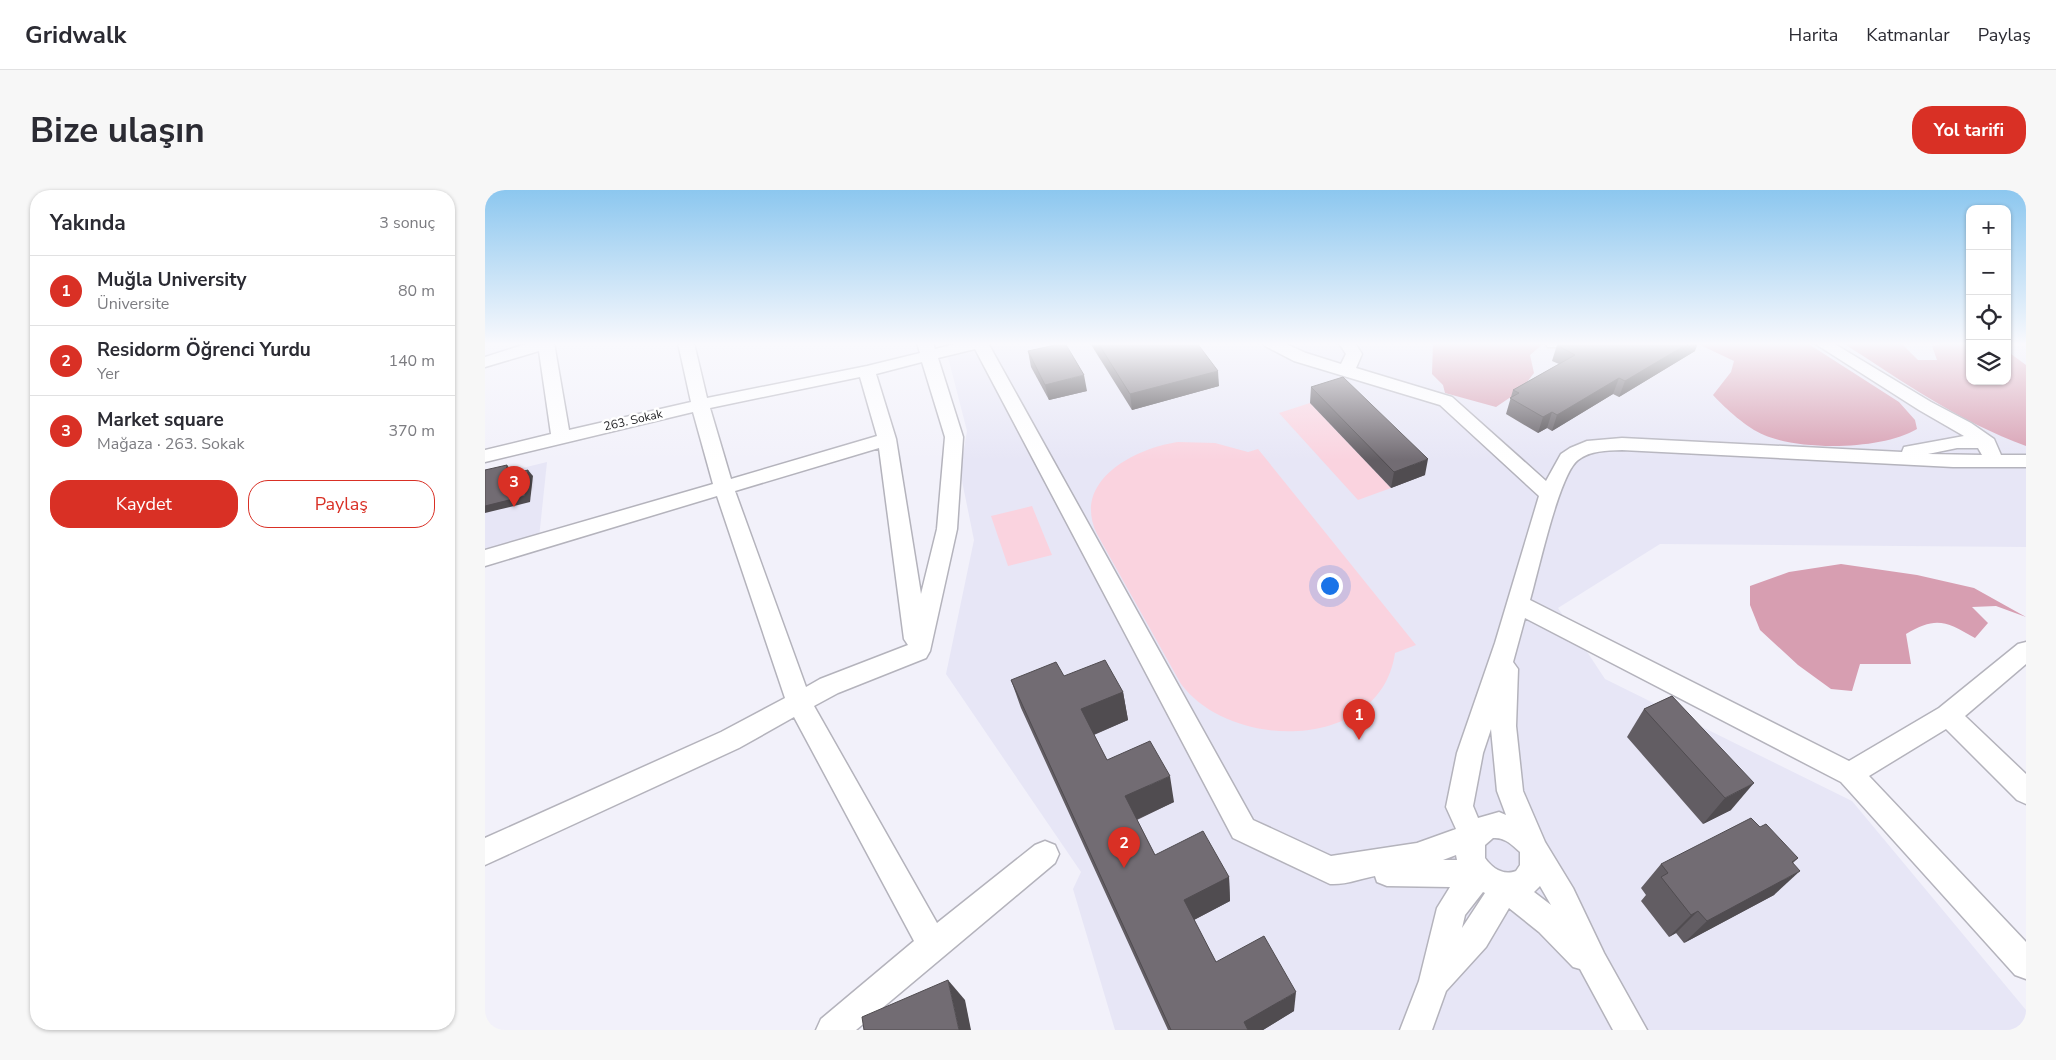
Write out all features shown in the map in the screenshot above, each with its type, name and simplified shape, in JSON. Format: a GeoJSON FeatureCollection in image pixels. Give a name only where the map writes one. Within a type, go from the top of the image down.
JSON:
{"type":"FeatureCollection","features":[{"type":"Feature","properties":{"kind":"street"},"geometry":{"type":"LineString","coordinates":[[552,382],[561,437]]}},
{"type":"Feature","properties":{"kind":"street"},"geometry":{"type":"LineString","coordinates":[[696,382],[700,405],[724,489],[799,703],[933,944]]}},
{"type":"Feature","properties":{"kind":"street","name":"263. Sokak"},"geometry":{"type":"LineString","coordinates":[[485,456],[700,405],[812,382]]}},
{"type":"Feature","properties":{"kind":"street"},"geometry":{"type":"LineString","coordinates":[[870,382],[887,440],[918,651]]}},
{"type":"Feature","properties":{"kind":"street"},"geometry":{"type":"LineString","coordinates":[[918,651],[947,529],[954,437],[937,382]]}},
{"type":"Feature","properties":{"kind":"street"},"geometry":{"type":"LineString","coordinates":[[1000,382],[1243,828],[1330,870],[1479,874]]}},
{"type":"Feature","properties":{"kind":"street"},"geometry":{"type":"LineString","coordinates":[[1382,382],[1446,402],[1469,420],[1549,494]]}},
{"type":"Feature","properties":{"kind":"street"},"geometry":{"type":"LineString","coordinates":[[1886,382],[1965,427],[1985,443],[1995,461]]}},
{"type":"Feature","properties":{"kind":"street"},"geometry":{"type":"LineString","coordinates":[[1925,406],[1940,423],[1956,449],[1974,461]]}},
{"type":"Feature","properties":{"kind":"street"},"geometry":{"type":"LineString","coordinates":[[485,558],[887,440]]}},
{"type":"Feature","properties":{"kind":"street"},"geometry":{"type":"LineString","coordinates":[[1875,455],[1903,453],[1950,442],[1968,440],[2026,452]]}},
{"type":"Feature","properties":{"kind":"street"},"geometry":{"type":"LineString","coordinates":[[1507,643],[1503,726],[1510,791],[1533,850],[1536,865],[1530,878],[1522,884],[1506,886],[1488,881],[1479,874],[1469,855],[1473,836],[1459,807],[1470,752],[1507,643],[1549,494],[1569,458],[1587,447],[1621,444],[1974,461],[2026,461]]}},
{"type":"Feature","properties":{"kind":"street"},"geometry":{"type":"LineString","coordinates":[[1518,604],[1850,774],[2026,964]]}},
{"type":"Feature","properties":{"kind":"street"},"geometry":{"type":"LineString","coordinates":[[485,852],[730,740],[829,686],[918,651]]}},
{"type":"Feature","properties":{"kind":"street"},"geometry":{"type":"LineString","coordinates":[[1850,774],[1948,716],[2024,655]]}},
{"type":"Feature","properties":{"kind":"street"},"geometry":{"type":"LineString","coordinates":[[1948,716],[2026,792]]}},
{"type":"Feature","properties":{"kind":"street"},"geometry":{"type":"LineString","coordinates":[[1330,870],[1417,856],[1473,836],[1480,830],[1499,825],[1520,833],[1563,898],[1593,964],[1631,1030]]}},
{"type":"Feature","properties":{"kind":"street"},"geometry":{"type":"LineString","coordinates":[[832,1030],[873,992],[1045,854]]}},
{"type":"Feature","properties":{"kind":"street"},"geometry":{"type":"LineString","coordinates":[[1416,1030],[1434,981],[1452,908],[1479,874]]}},
{"type":"Feature","properties":{"kind":"street"},"geometry":{"type":"LineString","coordinates":[[1506,886],[1549,922],[1593,964]]}},
{"type":"Feature","properties":{"kind":"street"},"geometry":{"type":"LineString","coordinates":[[1434,981],[1475,936],[1506,886]]}},
{"type":"Feature","properties":{"kind":"shaded area"},"geometry":{"type":"Polygon","coordinates":[[[954,382],[1966,382],[1966,385],[2011,385],[2011,382],[2026,382],[2026,547],[1660,544],[1558,608],[1605,679],[1852,801],[2026,1010],[2026,1030],[1115,1030],[1073,889],[1081,872],[946,674],[974,540],[960,471],[967,431],[954,382]]]}},
{"type":"Feature","properties":{"kind":"shaded area"},"geometry":{"type":"Polygon","coordinates":[[[1440,382],[1527,382],[1521,390],[1496,407],[1445,393],[1440,382]]]}},
{"type":"Feature","properties":{"kind":"shaded area"},"geometry":{"type":"Polygon","coordinates":[[[1723,382],[1868,382],[1899,402],[1915,420],[1917,429],[1884,441],[1863,444],[1819,446],[1799,444],[1764,435],[1751,428],[1737,418],[1713,395],[1723,382]]]}},
{"type":"Feature","properties":{"kind":"shaded area"},"geometry":{"type":"Polygon","coordinates":[[[1903,382],[1966,382],[1966,385],[2011,385],[2011,382],[2026,382],[2026,446],[1978,425],[1903,382]]]}},
{"type":"Feature","properties":{"kind":"shaded area"},"geometry":{"type":"Polygon","coordinates":[[[1310,403],[1391,488],[1358,500],[1279,413],[1310,403]]]}},
{"type":"Feature","properties":{"kind":"shaded area"},"geometry":{"type":"Polygon","coordinates":[[[1178,442],[1215,443],[1248,452],[1258,449],[1416,645],[1395,653],[1384,685],[1363,709],[1335,724],[1302,731],[1267,730],[1234,722],[1204,706],[1181,684],[1097,534],[1091,515],[1093,498],[1100,483],[1112,470],[1144,451],[1178,442]]]}},
{"type":"Feature","properties":{"kind":"shaded area"},"geometry":{"type":"Polygon","coordinates":[[[547,462],[539,538],[485,554],[485,477],[547,462]]]}},
{"type":"Feature","properties":{"kind":"shaded area"},"geometry":{"type":"Polygon","coordinates":[[[1032,506],[1052,555],[1008,566],[991,516],[1032,506]]]}},
{"type":"Feature","properties":{"kind":"shaded area"},"geometry":{"type":"Polygon","coordinates":[[[1841,564],[1917,575],[1974,588],[2026,617],[1996,606],[1972,607],[1988,623],[1975,638],[1941,623],[1933,623],[1916,628],[1906,634],[1911,664],[1860,664],[1852,691],[1831,689],[1798,665],[1760,630],[1750,605],[1750,586],[1789,572],[1841,564]]]}},
{"type":"Feature","properties":{"kind":"building"},"geometry":{"type":"Polygon","coordinates":[[[1044,382],[1056,382],[1045,385],[1044,382]]]}},
{"type":"Feature","properties":{"kind":"building"},"geometry":{"type":"Polygon","coordinates":[[[1123,382],[1175,382],[1130,394],[1123,382]]]}},
{"type":"Feature","properties":{"kind":"building"},"geometry":{"type":"Polygon","coordinates":[[[1326,382],[1348,382],[1428,459],[1394,472],[1311,387],[1326,382]]]}},
{"type":"Feature","properties":{"kind":"building"},"geometry":{"type":"Polygon","coordinates":[[[1527,382],[1612,382],[1557,415],[1552,412],[1543,417],[1510,398],[1519,393],[1513,390],[1527,382]]]}},
{"type":"Feature","properties":{"kind":"building"},"geometry":{"type":"Polygon","coordinates":[[[507,465],[505,476],[528,470],[525,496],[485,506],[485,470],[507,465]]]}},
{"type":"Feature","properties":{"kind":"building"},"geometry":{"type":"Polygon","coordinates":[[[1105,660],[1123,692],[1081,709],[1107,760],[1150,741],[1170,776],[1125,796],[1155,855],[1203,831],[1229,877],[1184,900],[1216,962],[1264,936],[1296,992],[1244,1022],[1248,1030],[1171,1030],[1011,680],[1056,662],[1064,676],[1105,660]]]}},
{"type":"Feature","properties":{"kind":"building"},"geometry":{"type":"Polygon","coordinates":[[[1672,696],[1754,783],[1725,798],[1644,709],[1672,696]]]}},
{"type":"Feature","properties":{"kind":"building"},"geometry":{"type":"Polygon","coordinates":[[[1751,818],[1760,827],[1766,824],[1798,858],[1792,862],[1800,871],[1707,921],[1698,911],[1691,915],[1661,877],[1668,873],[1661,864],[1751,818]]]}},
{"type":"Feature","properties":{"kind":"building"},"geometry":{"type":"Polygon","coordinates":[[[948,980],[959,1030],[864,1030],[862,1017],[948,980]]]}},
{"type":"Feature","properties":{"kind":"place","name":"Market square"},"geometry":{"type":"Point","coordinates":[514,507]}},
{"type":"Feature","properties":{"kind":"place","name":"Muğla University"},"geometry":{"type":"Point","coordinates":[1359,740]}},
{"type":"Feature","properties":{"kind":"place","name":"Residorm Öğrenci Yurdu"},"geometry":{"type":"Point","coordinates":[1124,868]}}]}
